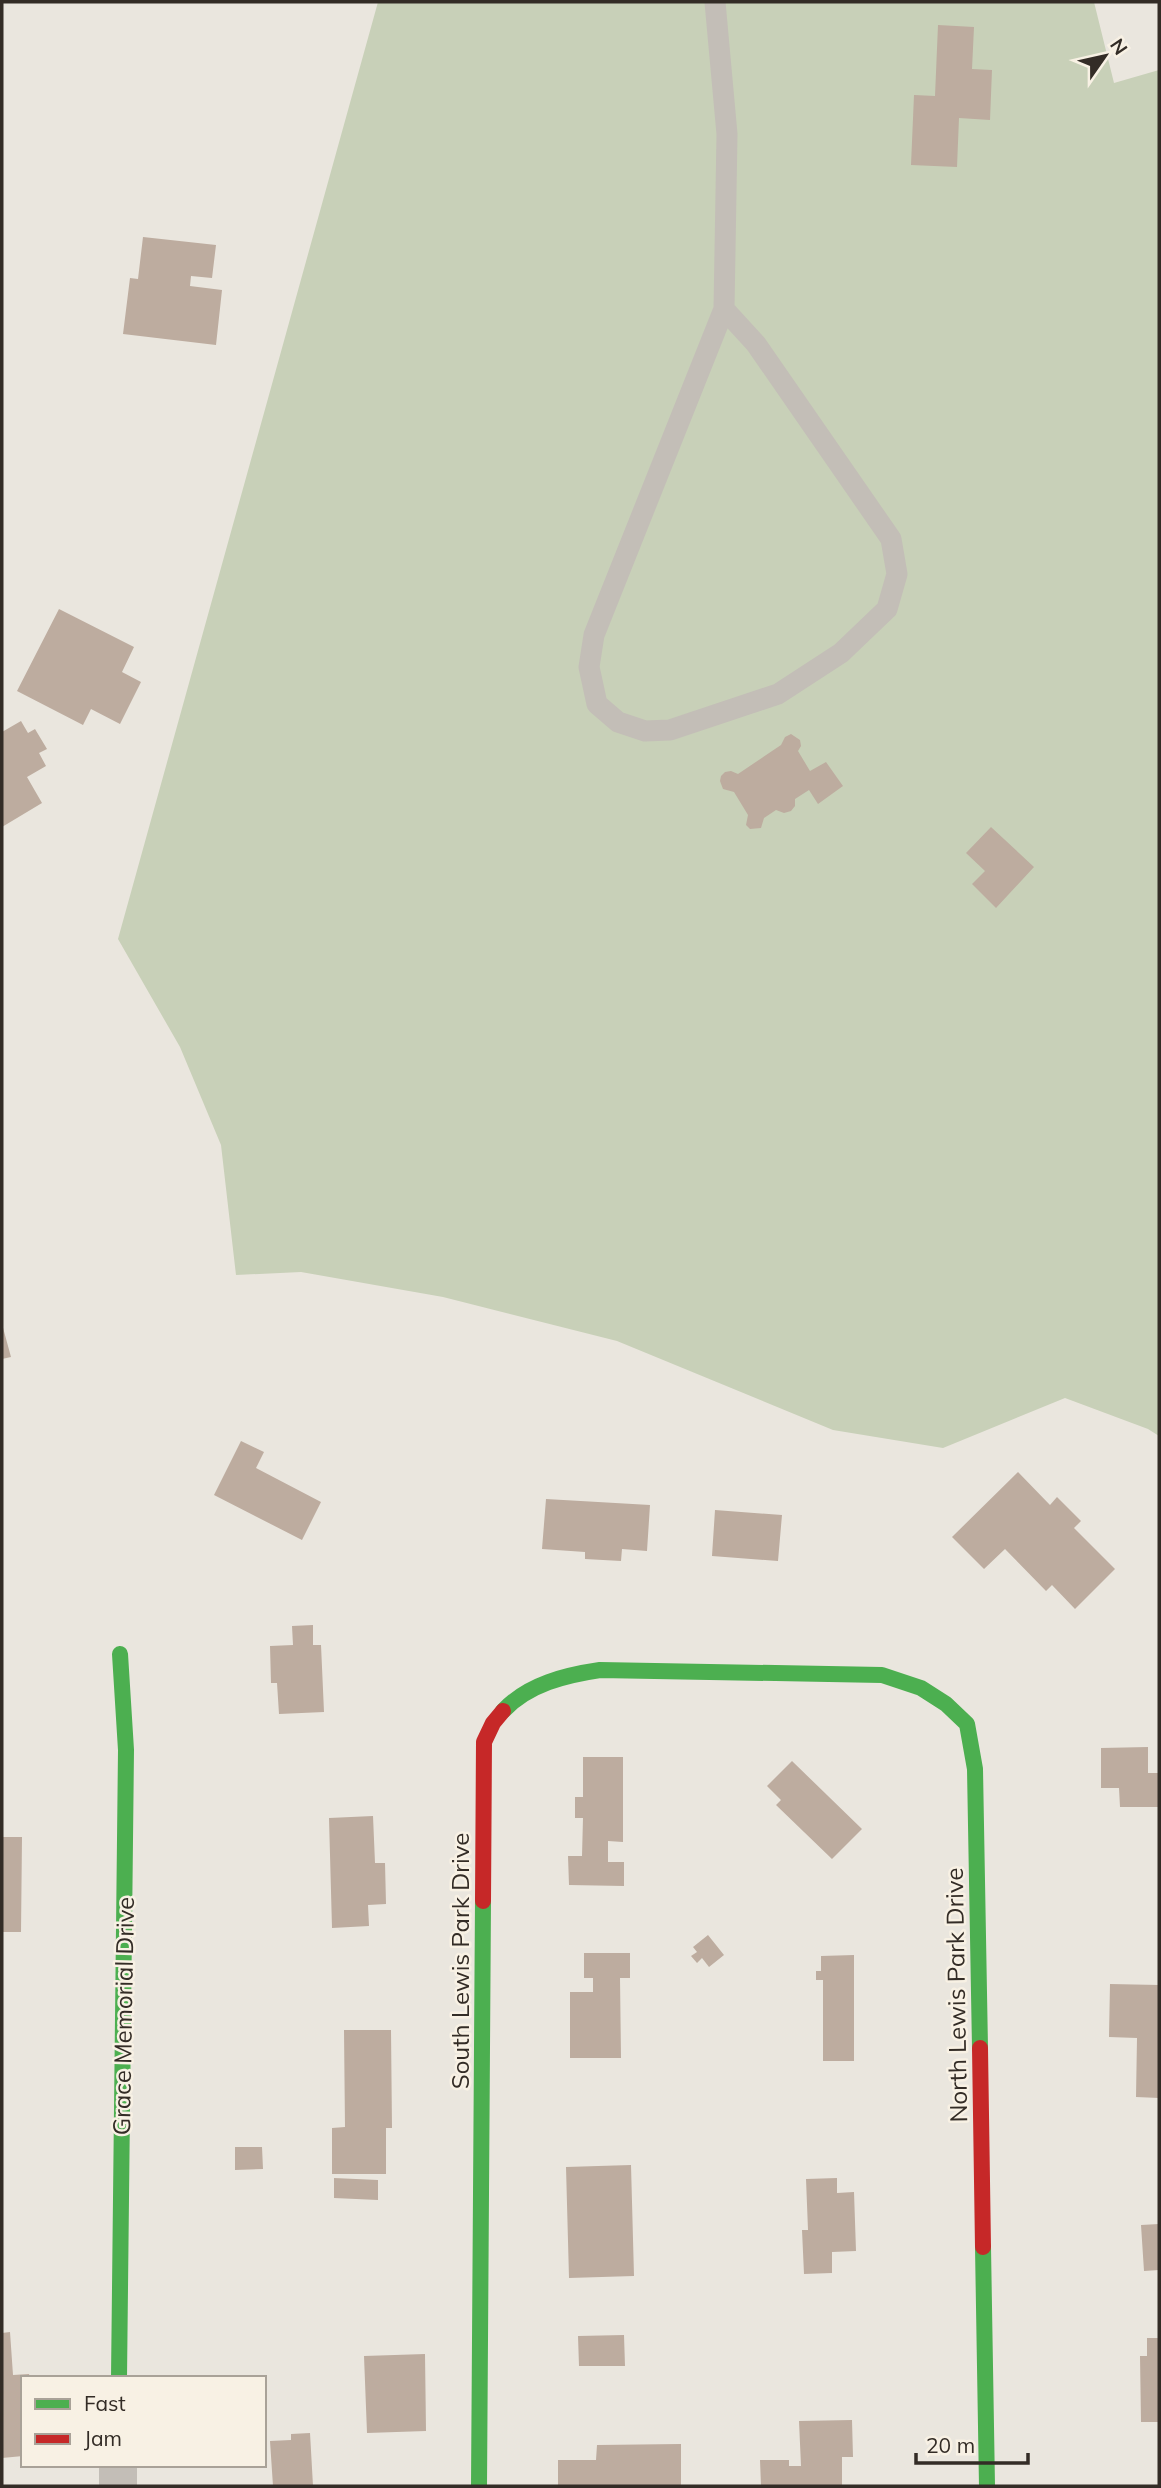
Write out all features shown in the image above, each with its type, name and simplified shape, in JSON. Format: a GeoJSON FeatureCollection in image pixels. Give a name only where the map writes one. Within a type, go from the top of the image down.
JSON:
{"type":"FeatureCollection","features":[{"type":"Feature","properties":{"kind":"street","name":"Grace Memorial Drive"},"geometry":{"type":"LineString","coordinates":[[119,2376],[126,1749],[120,1654]]}},
{"type":"Feature","properties":{"kind":"street","name":"South Lewis Park Drive"},"geometry":{"type":"LineString","coordinates":[[479,2486],[484,1742],[497,1717],[530,1689],[580,1672],[600,1670],[761,1673]]}},
{"type":"Feature","properties":{"kind":"street","name":"North Lewis Park Drive"},"geometry":{"type":"LineString","coordinates":[[761,1673],[882,1675],[920,1688],[946,1704],[967,1724],[975,1769],[987,2486]]}},
{"type":"Feature","properties":{"kind":"street"},"geometry":{"type":"LineString","coordinates":[[118,2467],[118,2486]]}},
{"type":"Feature","properties":{"kind":"lane"},"geometry":{"type":"LineString","coordinates":[[715,2],[727,134],[724,309],[594,635],[589,667],[597,704],[618,722],[645,731],[670,730],[778,694],[841,653],[887,609],[897,574],[891,539],[757,344],[724,309]]}},
{"type":"Feature","properties":{"kind":"green space"},"geometry":{"type":"Polygon","coordinates":[[[378,2],[1094,2],[1114,83],[1159,70],[1159,1436],[1148,1429],[1065,1398],[943,1448],[833,1430],[617,1341],[443,1297],[301,1272],[236,1275],[221,1145],[180,1047],[118,939],[378,2]]]}},
{"type":"Feature","properties":{"kind":"building"},"geometry":{"type":"Polygon","coordinates":[[[938,25],[974,27],[972,69],[992,70],[990,120],[959,118],[957,167],[911,165],[914,95],[935,96],[938,25]]]}},
{"type":"Feature","properties":{"kind":"building"},"geometry":{"type":"Polygon","coordinates":[[[143,237],[216,245],[212,278],[191,276],[190,286],[222,290],[216,345],[123,334],[130,278],[138,279],[143,237]]]}},
{"type":"Feature","properties":{"kind":"building"},"geometry":{"type":"Polygon","coordinates":[[[59,609],[134,647],[122,672],[141,682],[120,724],[91,709],[83,725],[17,691],[59,609]]]}},
{"type":"Feature","properties":{"kind":"building"},"geometry":{"type":"Polygon","coordinates":[[[21,721],[28,733],[35,729],[47,749],[39,753],[46,766],[27,777],[42,803],[2,827],[2,732],[21,721]]]}},
{"type":"Feature","properties":{"kind":"building"},"geometry":{"type":"Polygon","coordinates":[[[791,734],[800,740],[798,751],[810,771],[826,762],[843,786],[818,804],[809,790],[795,799],[795,806],[791,811],[784,813],[776,810],[764,818],[761,828],[750,829],[746,825],[748,815],[734,792],[723,789],[721,776],[731,771],[738,774],[781,745],[785,737],[791,734]]]}},
{"type":"Feature","properties":{"kind":"building"},"geometry":{"type":"Polygon","coordinates":[[[991,827],[1034,867],[996,908],[972,884],[985,871],[966,853],[991,827]]]}},
{"type":"Feature","properties":{"kind":"building"},"geometry":{"type":"Polygon","coordinates":[[[2,1324],[11,1357],[2,1359],[2,1324]]]}},
{"type":"Feature","properties":{"kind":"building"},"geometry":{"type":"Polygon","coordinates":[[[241,1441],[264,1452],[256,1468],[321,1502],[302,1540],[214,1495],[241,1441]]]}},
{"type":"Feature","properties":{"kind":"building"},"geometry":{"type":"Polygon","coordinates":[[[1018,1472],[1050,1505],[1057,1497],[1081,1521],[1074,1528],[1115,1569],[1075,1609],[1052,1585],[1046,1591],[1005,1549],[984,1569],[952,1537],[1018,1472]]]}},
{"type":"Feature","properties":{"kind":"building"},"geometry":{"type":"Polygon","coordinates":[[[546,1499],[650,1505],[647,1551],[622,1549],[621,1561],[585,1559],[585,1552],[542,1549],[546,1499]]]}},
{"type":"Feature","properties":{"kind":"building"},"geometry":{"type":"Polygon","coordinates":[[[715,1510],[782,1515],[778,1561],[712,1556],[715,1510]]]}},
{"type":"Feature","properties":{"kind":"building"},"geometry":{"type":"Polygon","coordinates":[[[313,1625],[313,1645],[321,1645],[324,1712],[279,1714],[277,1683],[271,1683],[270,1646],[293,1645],[292,1626],[313,1625]]]}},
{"type":"Feature","properties":{"kind":"building"},"geometry":{"type":"Polygon","coordinates":[[[1148,1747],[1148,1773],[1159,1773],[1159,1807],[1120,1807],[1119,1788],[1101,1788],[1101,1748],[1148,1747]]]}},
{"type":"Feature","properties":{"kind":"building"},"geometry":{"type":"Polygon","coordinates":[[[583,1757],[623,1757],[623,1842],[608,1841],[608,1862],[624,1862],[624,1886],[569,1885],[568,1856],[582,1856],[583,1818],[575,1818],[575,1797],[583,1797],[583,1757]]]}},
{"type":"Feature","properties":{"kind":"building"},"geometry":{"type":"Polygon","coordinates":[[[792,1761],[862,1829],[832,1859],[776,1805],[781,1800],[767,1786],[792,1761]]]}},
{"type":"Feature","properties":{"kind":"building"},"geometry":{"type":"Polygon","coordinates":[[[373,1816],[375,1863],[385,1863],[386,1904],[368,1905],[369,1926],[332,1928],[329,1818],[373,1816]]]}},
{"type":"Feature","properties":{"kind":"building"},"geometry":{"type":"Polygon","coordinates":[[[2,1837],[22,1837],[21,1932],[2,1932],[2,1837]]]}},
{"type":"Feature","properties":{"kind":"building"},"geometry":{"type":"Polygon","coordinates":[[[708,1935],[724,1955],[709,1967],[702,1958],[697,1963],[691,1956],[697,1952],[693,1947],[708,1935]]]}},
{"type":"Feature","properties":{"kind":"building"},"geometry":{"type":"Polygon","coordinates":[[[584,1953],[630,1953],[630,1978],[620,1978],[621,2058],[570,2058],[570,1992],[593,1992],[593,1978],[584,1978],[584,1953]]]}},
{"type":"Feature","properties":{"kind":"building"},"geometry":{"type":"Polygon","coordinates":[[[854,1955],[854,2061],[823,2061],[823,1980],[816,1980],[816,1971],[821,1971],[821,1956],[854,1955]]]}},
{"type":"Feature","properties":{"kind":"building"},"geometry":{"type":"Polygon","coordinates":[[[1110,1984],[1159,1985],[1159,2098],[1136,2097],[1137,2038],[1109,2037],[1110,1984]]]}},
{"type":"Feature","properties":{"kind":"building"},"geometry":{"type":"Polygon","coordinates":[[[344,2030],[391,2030],[392,2128],[386,2128],[386,2174],[332,2174],[332,2128],[345,2127],[344,2030]]]}},
{"type":"Feature","properties":{"kind":"building"},"geometry":{"type":"Polygon","coordinates":[[[235,2147],[262,2147],[263,2169],[235,2170],[235,2147]]]}},
{"type":"Feature","properties":{"kind":"building"},"geometry":{"type":"Polygon","coordinates":[[[631,2165],[634,2276],[569,2278],[566,2167],[631,2165]]]}},
{"type":"Feature","properties":{"kind":"building"},"geometry":{"type":"Polygon","coordinates":[[[334,2178],[378,2180],[378,2200],[334,2198],[334,2178]]]}},
{"type":"Feature","properties":{"kind":"building"},"geometry":{"type":"Polygon","coordinates":[[[837,2178],[837,2193],[854,2192],[856,2251],[832,2252],[832,2273],[804,2274],[802,2230],[808,2230],[806,2179],[837,2178]]]}},
{"type":"Feature","properties":{"kind":"building"},"geometry":{"type":"Polygon","coordinates":[[[1159,2224],[1159,2270],[1144,2271],[1141,2225],[1159,2224]]]}},
{"type":"Feature","properties":{"kind":"building"},"geometry":{"type":"Polygon","coordinates":[[[10,2332],[13,2375],[30,2376],[21,2376],[21,2456],[2,2458],[2,2333],[10,2332]]]}},
{"type":"Feature","properties":{"kind":"building"},"geometry":{"type":"Polygon","coordinates":[[[624,2335],[625,2366],[579,2366],[578,2336],[624,2335]]]}},
{"type":"Feature","properties":{"kind":"building"},"geometry":{"type":"Polygon","coordinates":[[[1147,2338],[1159,2338],[1159,2422],[1141,2422],[1140,2356],[1147,2356],[1147,2338]]]}},
{"type":"Feature","properties":{"kind":"building"},"geometry":{"type":"Polygon","coordinates":[[[425,2354],[426,2431],[367,2433],[364,2356],[425,2354]]]}},
{"type":"Feature","properties":{"kind":"building"},"geometry":{"type":"Polygon","coordinates":[[[852,2420],[853,2457],[842,2457],[842,2486],[761,2486],[760,2460],[789,2460],[789,2466],[801,2466],[799,2421],[852,2420]]]}},
{"type":"Feature","properties":{"kind":"building"},"geometry":{"type":"Polygon","coordinates":[[[310,2433],[313,2486],[273,2486],[270,2441],[291,2440],[291,2434],[310,2433]]]}},
{"type":"Feature","properties":{"kind":"building"},"geometry":{"type":"Polygon","coordinates":[[[681,2444],[681,2486],[558,2486],[558,2460],[596,2460],[597,2445],[681,2444]]]}},
{"type":"Feature","properties":{"kind":"traffic: fast"},"geometry":{"type":"LineString","coordinates":[[119,2376],[126,1750],[120,1654]]}},
{"type":"Feature","properties":{"kind":"traffic: fast"},"geometry":{"type":"LineString","coordinates":[[503,1711],[536,1687],[561,1678],[600,1670],[882,1675],[921,1688],[946,1704],[967,1724],[975,1769],[980,2048]]}},
{"type":"Feature","properties":{"kind":"traffic: fast"},"geometry":{"type":"LineString","coordinates":[[479,2486],[483,1901]]}},
{"type":"Feature","properties":{"kind":"traffic: fast"},"geometry":{"type":"LineString","coordinates":[[983,2247],[987,2486]]}},
{"type":"Feature","properties":{"kind":"traffic: jam"},"geometry":{"type":"LineString","coordinates":[[483,1901],[484,1742],[493,1723],[503,1711]]}},
{"type":"Feature","properties":{"kind":"traffic: jam"},"geometry":{"type":"LineString","coordinates":[[980,2048],[983,2247]]}}]}
